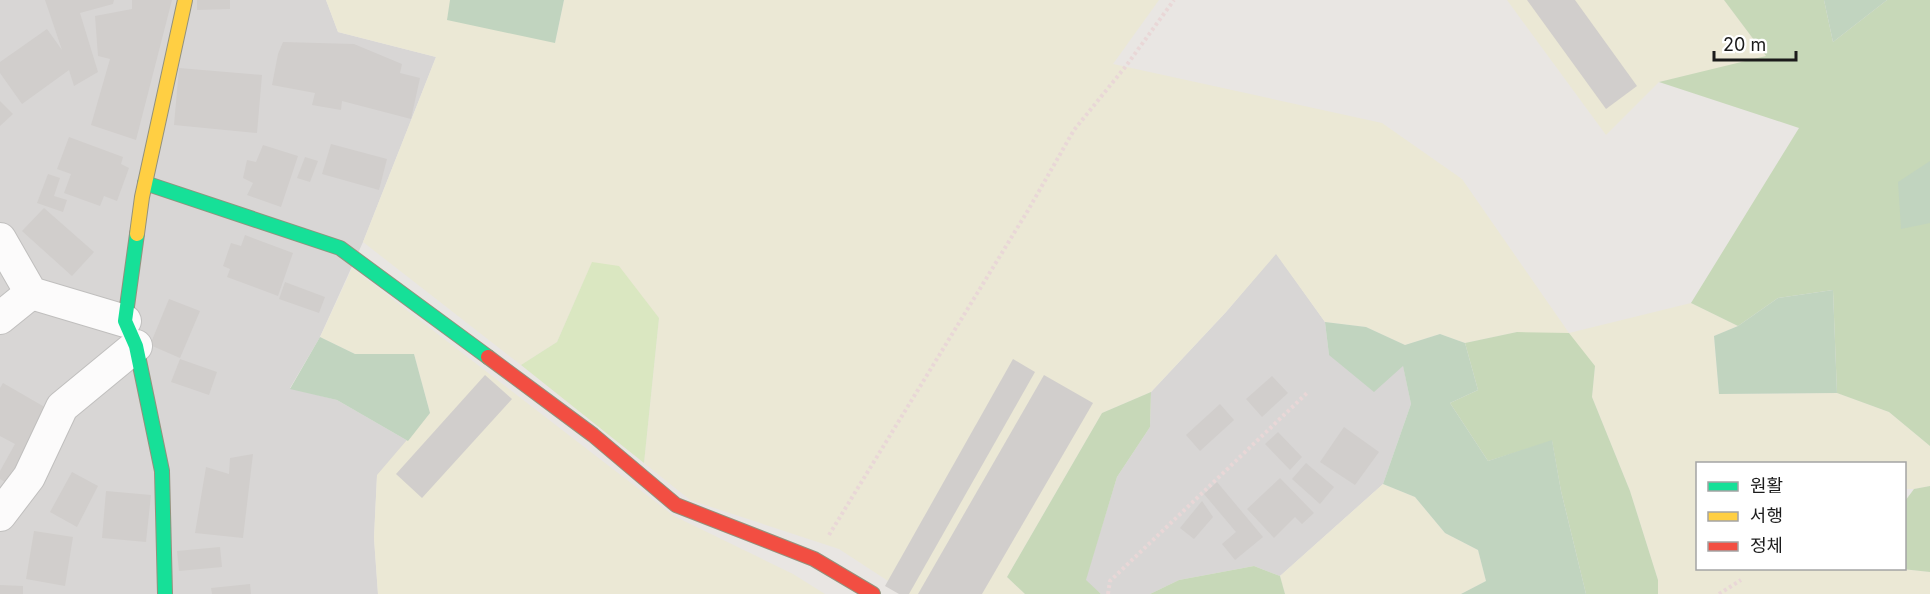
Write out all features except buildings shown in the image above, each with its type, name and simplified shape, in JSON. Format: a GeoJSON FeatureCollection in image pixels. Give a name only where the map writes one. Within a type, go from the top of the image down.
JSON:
{"type":"FeatureCollection","features":[{"type":"Feature","properties":{"kind":"street"},"geometry":{"type":"LineString","coordinates":[[165,594],[162,471],[130,334],[145,183],[185,0]]}},
{"type":"Feature","properties":{"kind":"street"},"geometry":{"type":"LineString","coordinates":[[145,183],[340,248],[593,435],[676,505],[814,559],[873,594]]}},
{"type":"Feature","properties":{"kind":"street"},"geometry":{"type":"LineString","coordinates":[[0,239],[31,293],[130,334]]}},
{"type":"Feature","properties":{"kind":"street"},"geometry":{"type":"LineString","coordinates":[[0,318],[31,293]]}},
{"type":"Feature","properties":{"kind":"street"},"geometry":{"type":"LineString","coordinates":[[0,515],[29,477],[62,407],[130,334]]}},
{"type":"Feature","properties":{"kind":"path"},"geometry":{"type":"LineString","coordinates":[[814,559],[1027,212],[1074,130],[1126,66],[1174,0]]}},
{"type":"Feature","properties":{"kind":"path"},"geometry":{"type":"LineString","coordinates":[[1108,594],[1110,581],[1307,393]]}},
{"type":"Feature","properties":{"kind":"path"},"geometry":{"type":"LineString","coordinates":[[1719,594],[1741,580]]}},
{"type":"Feature","properties":{"kind":"shaded area"},"geometry":{"type":"Polygon","coordinates":[[[0,0],[326,0],[338,32],[436,57],[363,242],[320,337],[290,388],[337,400],[408,441],[377,476],[374,538],[378,594],[0,594],[0,0]]]}},
{"type":"Feature","properties":{"kind":"shaded area"},"geometry":{"type":"Polygon","coordinates":[[[326,0],[452,0],[555,43],[564,0],[1159,0],[1113,64],[1382,123],[1462,179],[1569,333],[1691,303],[1738,326],[1714,336],[1719,394],[1837,393],[1889,412],[1930,446],[1930,486],[1914,489],[1906,489],[1906,462],[1696,462],[1696,570],[1906,569],[1930,572],[1930,594],[1658,594],[1658,580],[1630,491],[1592,397],[1595,366],[1517,332],[1465,343],[1440,334],[1405,345],[1366,327],[1325,322],[1276,254],[1226,312],[1151,392],[1102,413],[1007,577],[1025,594],[908,594],[839,549],[690,500],[644,463],[659,318],[592,263],[557,342],[521,365],[363,242],[436,57],[338,32],[326,0]]]}},
{"type":"Feature","properties":{"kind":"shaded area"},"geometry":{"type":"Polygon","coordinates":[[[1507,0],[1724,0],[1767,57],[1659,82],[1606,135],[1507,0]]]}},
{"type":"Feature","properties":{"kind":"shaded area"},"geometry":{"type":"Polygon","coordinates":[[[1276,253],[1325,322],[1329,355],[1403,365],[1411,404],[1383,484],[1280,576],[1254,566],[1179,580],[1150,594],[1101,594],[1085,581],[1117,477],[1150,427],[1151,392],[1226,312],[1276,253]]]}},
{"type":"Feature","properties":{"kind":"shaded area"},"geometry":{"type":"Polygon","coordinates":[[[352,268],[674,516],[793,574],[825,594],[378,594],[374,538],[377,475],[430,413],[414,354],[355,354],[320,337],[352,268]]]}},
{"type":"Feature","properties":{"kind":"shaded area"},"geometry":{"type":"Polygon","coordinates":[[[1383,484],[1415,497],[1445,533],[1478,550],[1486,581],[1461,594],[1285,594],[1280,576],[1383,484]]]}},
{"type":"Feature","properties":{"kind":"green space"},"geometry":{"type":"Polygon","coordinates":[[[450,0],[564,0],[555,43],[447,20],[450,0]]]}},
{"type":"Feature","properties":{"kind":"green space"},"geometry":{"type":"Polygon","coordinates":[[[1724,0],[1824,0],[1833,42],[1887,0],[1930,0],[1930,446],[1889,412],[1837,393],[1833,290],[1778,298],[1738,326],[1691,303],[1799,128],[1659,82],[1766,56],[1724,0]]]}},
{"type":"Feature","properties":{"kind":"green space"},"geometry":{"type":"Polygon","coordinates":[[[1824,0],[1887,0],[1833,42],[1824,0]]]}},
{"type":"Feature","properties":{"kind":"green space"},"geometry":{"type":"Polygon","coordinates":[[[1930,161],[1930,223],[1901,229],[1898,182],[1930,161]]]}},
{"type":"Feature","properties":{"kind":"green space"},"geometry":{"type":"Polygon","coordinates":[[[592,262],[619,266],[659,318],[644,463],[521,365],[557,342],[592,262]]]}},
{"type":"Feature","properties":{"kind":"green space"},"geometry":{"type":"Polygon","coordinates":[[[1833,290],[1837,393],[1719,394],[1714,336],[1738,326],[1778,298],[1833,290]]]}},
{"type":"Feature","properties":{"kind":"green space"},"geometry":{"type":"Polygon","coordinates":[[[1325,322],[1366,327],[1405,345],[1440,334],[1465,343],[1478,390],[1450,403],[1488,461],[1552,440],[1561,491],[1586,594],[1461,594],[1486,581],[1478,550],[1445,533],[1415,497],[1383,484],[1411,404],[1403,366],[1374,392],[1329,355],[1325,322]]]}},
{"type":"Feature","properties":{"kind":"green space"},"geometry":{"type":"Polygon","coordinates":[[[1517,332],[1569,333],[1595,366],[1592,397],[1630,491],[1658,580],[1658,594],[1586,594],[1561,491],[1552,441],[1488,461],[1450,403],[1478,390],[1465,343],[1517,332]]]}},
{"type":"Feature","properties":{"kind":"green space"},"geometry":{"type":"Polygon","coordinates":[[[320,337],[355,354],[414,354],[430,413],[408,441],[337,400],[290,389],[320,337]]]}},
{"type":"Feature","properties":{"kind":"green space"},"geometry":{"type":"Polygon","coordinates":[[[1151,392],[1150,427],[1117,477],[1086,580],[1101,594],[1025,594],[1007,577],[1102,413],[1151,392]]]}},
{"type":"Feature","properties":{"kind":"green space"},"geometry":{"type":"Polygon","coordinates":[[[1930,486],[1930,572],[1906,569],[1906,500],[1914,489],[1930,486]]]}},
{"type":"Feature","properties":{"kind":"green space"},"geometry":{"type":"Polygon","coordinates":[[[1254,566],[1280,576],[1285,594],[1150,594],[1179,580],[1254,566]]]}},
{"type":"Feature","properties":{"kind":"traffic: fast"},"geometry":{"type":"LineString","coordinates":[[145,183],[340,248],[488,357]]}},
{"type":"Feature","properties":{"kind":"traffic: fast"},"geometry":{"type":"LineString","coordinates":[[137,234],[125,321],[136,346],[162,471],[165,594]]}},
{"type":"Feature","properties":{"kind":"traffic: slow"},"geometry":{"type":"LineString","coordinates":[[137,234],[142,197],[185,0]]}},
{"type":"Feature","properties":{"kind":"traffic: jam"},"geometry":{"type":"LineString","coordinates":[[488,357],[593,435],[676,505],[814,559],[873,594]]}}]}
